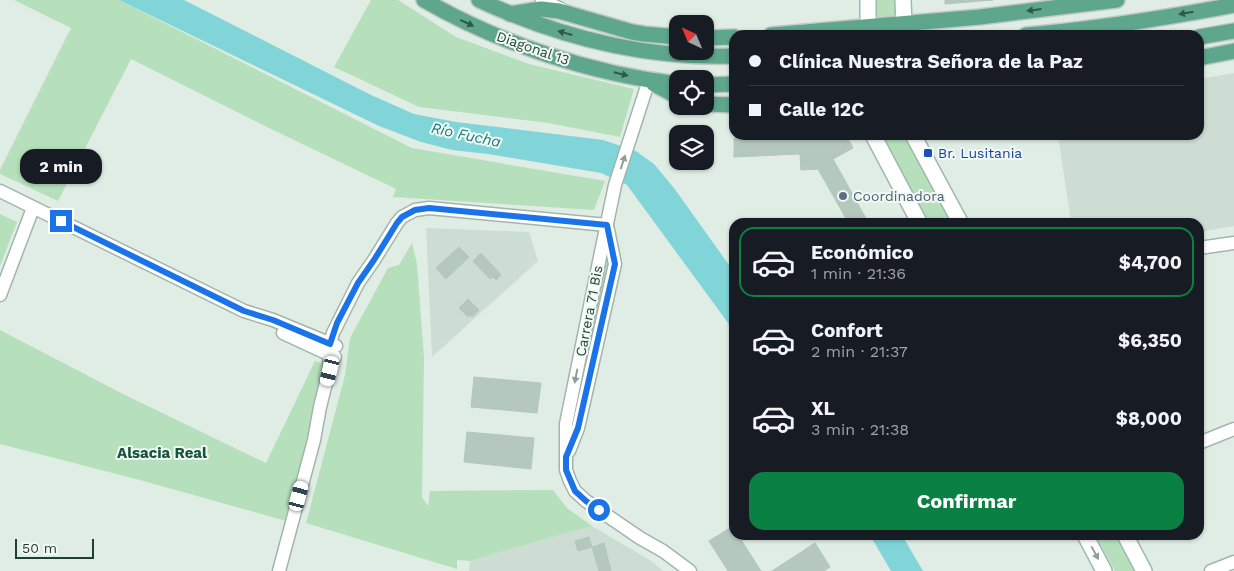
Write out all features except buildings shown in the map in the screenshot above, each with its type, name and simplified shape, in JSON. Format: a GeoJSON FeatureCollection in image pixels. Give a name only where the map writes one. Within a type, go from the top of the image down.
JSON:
{"type":"FeatureCollection","features":[{"type":"Feature","properties":{"kind":"main road","name":"Diagonal 13"},"geometry":{"type":"LineString","coordinates":[[424,0],[453,17],[504,39],[575,63],[649,80]]}},
{"type":"Feature","properties":{"kind":"main road","name":"Diagonal 13"},"geometry":{"type":"LineString","coordinates":[[479,0],[553,30],[620,47],[668,54],[729,56]]}},
{"type":"Feature","properties":{"kind":"main road"},"geometry":{"type":"LineString","coordinates":[[868,0],[869,30]]}},
{"type":"Feature","properties":{"kind":"main road"},"geometry":{"type":"LineString","coordinates":[[903,0],[903,29]]}},
{"type":"Feature","properties":{"kind":"main road"},"geometry":{"type":"LineString","coordinates":[[886,30],[903,29],[980,16],[1117,0]]}},
{"type":"Feature","properties":{"kind":"main road"},"geometry":{"type":"LineString","coordinates":[[510,14],[530,10],[541,3],[559,11],[632,32],[669,36]]}},
{"type":"Feature","properties":{"kind":"main road"},"geometry":{"type":"LineString","coordinates":[[1076,30],[1234,5]]}},
{"type":"Feature","properties":{"kind":"main road"},"geometry":{"type":"LineString","coordinates":[[1204,36],[1234,31]]}},
{"type":"Feature","properties":{"kind":"main road"},"geometry":{"type":"LineString","coordinates":[[620,47],[662,36]]}},
{"type":"Feature","properties":{"kind":"main road"},"geometry":{"type":"LineString","coordinates":[[714,38],[729,37]]}},
{"type":"Feature","properties":{"kind":"main road"},"geometry":{"type":"LineString","coordinates":[[1204,57],[1234,51]]}},
{"type":"Feature","properties":{"kind":"main road"},"geometry":{"type":"LineString","coordinates":[[649,80],[669,83]]}},
{"type":"Feature","properties":{"kind":"main road"},"geometry":{"type":"LineString","coordinates":[[649,80],[669,93]]}},
{"type":"Feature","properties":{"kind":"main road"},"geometry":{"type":"LineString","coordinates":[[714,85],[729,84]]}},
{"type":"Feature","properties":{"kind":"main road"},"geometry":{"type":"LineString","coordinates":[[714,104],[729,105]]}},
{"type":"Feature","properties":{"kind":"main road"},"geometry":{"type":"LineString","coordinates":[[875,140],[917,218]]}},
{"type":"Feature","properties":{"kind":"main road"},"geometry":{"type":"LineString","coordinates":[[916,140],[958,218]]}},
{"type":"Feature","properties":{"kind":"main road"},"geometry":{"type":"LineString","coordinates":[[1088,540],[1104,571]]}},
{"type":"Feature","properties":{"kind":"main road"},"geometry":{"type":"LineString","coordinates":[[1128,540],[1144,571]]}},
{"type":"Feature","properties":{"kind":"street","name":"Carrera 71 Bis"},"geometry":{"type":"LineString","coordinates":[[649,80],[615,185],[607,225],[615,264],[578,428],[566,457],[566,470],[575,491],[586,501],[690,571]]}},
{"type":"Feature","properties":{"kind":"street"},"geometry":{"type":"LineString","coordinates":[[0,191],[244,311],[273,320],[334,351]]}},
{"type":"Feature","properties":{"kind":"street"},"geometry":{"type":"LineString","coordinates":[[0,295],[33,208]]}},
{"type":"Feature","properties":{"kind":"street"},"geometry":{"type":"LineString","coordinates":[[279,571],[314,440],[320,406],[334,351],[337,323],[358,283],[402,217],[415,210],[429,208],[607,225]]}},
{"type":"Feature","properties":{"kind":"street"},"geometry":{"type":"LineString","coordinates":[[1204,247],[1234,242]]}},
{"type":"Feature","properties":{"kind":"street"},"geometry":{"type":"LineString","coordinates":[[1204,441],[1234,429]]}},
{"type":"Feature","properties":{"kind":"street"},"geometry":{"type":"LineString","coordinates":[[1211,571],[1234,562]]}},
{"type":"Feature","properties":{"kind":"shaded area"},"geometry":{"type":"Polygon","coordinates":[[[1234,73],[1234,226],[1204,231],[1204,218],[1070,218],[1059,140],[1204,140],[1204,78],[1234,73]]]}},
{"type":"Feature","properties":{"kind":"shaded area"},"geometry":{"type":"Polygon","coordinates":[[[426,228],[529,232],[538,261],[432,357],[426,228]]]}},
{"type":"Feature","properties":{"kind":"shaded area"},"geometry":{"type":"Polygon","coordinates":[[[592,526],[653,562],[663,571],[469,571],[470,561],[592,526]]]}},
{"type":"Feature","properties":{"kind":"green space"},"geometry":{"type":"Polygon","coordinates":[[[14,0],[119,0],[412,148],[605,181],[594,210],[393,197],[396,189],[131,59],[58,201],[0,174],[0,170],[71,28],[14,0]]]}},
{"type":"Feature","properties":{"kind":"green space"},"geometry":{"type":"Polygon","coordinates":[[[371,0],[398,0],[456,37],[529,64],[634,89],[620,137],[548,123],[419,107],[334,67],[371,0]]]}},
{"type":"Feature","properties":{"kind":"green space"},"geometry":{"type":"Polygon","coordinates":[[[875,0],[895,0],[897,20],[877,21],[875,0]]]}},
{"type":"Feature","properties":{"kind":"green space"},"geometry":{"type":"Polygon","coordinates":[[[884,140],[908,140],[950,218],[926,218],[884,140]]]}},
{"type":"Feature","properties":{"kind":"green space"},"geometry":{"type":"Polygon","coordinates":[[[0,214],[17,222],[0,266],[0,214]]]}},
{"type":"Feature","properties":{"kind":"green space"},"geometry":{"type":"Polygon","coordinates":[[[412,243],[417,264],[424,357],[422,497],[428,506],[430,491],[553,490],[567,508],[592,526],[470,561],[457,560],[457,569],[306,523],[345,375],[350,338],[388,268],[399,265],[412,243]]]}},
{"type":"Feature","properties":{"kind":"green space"},"geometry":{"type":"Polygon","coordinates":[[[606,257],[608,266],[577,416],[573,415],[606,257]]]}},
{"type":"Feature","properties":{"kind":"green space"},"geometry":{"type":"Polygon","coordinates":[[[0,330],[123,394],[266,463],[315,361],[327,365],[286,521],[140,480],[0,444],[0,330]]]}},
{"type":"Feature","properties":{"kind":"green space"},"geometry":{"type":"Polygon","coordinates":[[[1098,540],[1121,540],[1137,571],[1115,571],[1098,540]]]}},
{"type":"Feature","properties":{"kind":"water","name":"Río Fucha"},"geometry":{"type":"Polygon","coordinates":[[[119,0],[184,0],[371,95],[414,114],[456,122],[603,140],[636,151],[654,164],[674,188],[729,265],[729,324],[627,185],[601,173],[488,154],[452,150],[421,142],[379,126],[119,0]]]}},
{"type":"Feature","properties":{"kind":"water"},"geometry":{"type":"Polygon","coordinates":[[[873,540],[905,540],[923,571],[891,571],[873,540]]]}},
{"type":"Feature","properties":{"kind":"place","name":"Br. Lusitania"},"geometry":{"type":"Point","coordinates":[928,153]}},
{"type":"Feature","properties":{"kind":"place","name":"Coordinadora"},"geometry":{"type":"Point","coordinates":[843,196]}},
{"type":"Feature","properties":{"kind":"district","name":"Alsacia Real"},"geometry":{"type":"Point","coordinates":[162,453]}},
{"type":"Feature","properties":{"kind":"route"},"geometry":{"type":"LineString","coordinates":[[61,221],[244,311],[273,320],[330,344],[337,323],[358,283],[397,223],[408,213],[429,208],[607,225],[615,264],[578,428],[566,457],[566,470],[575,491],[599,510]]}}]}
